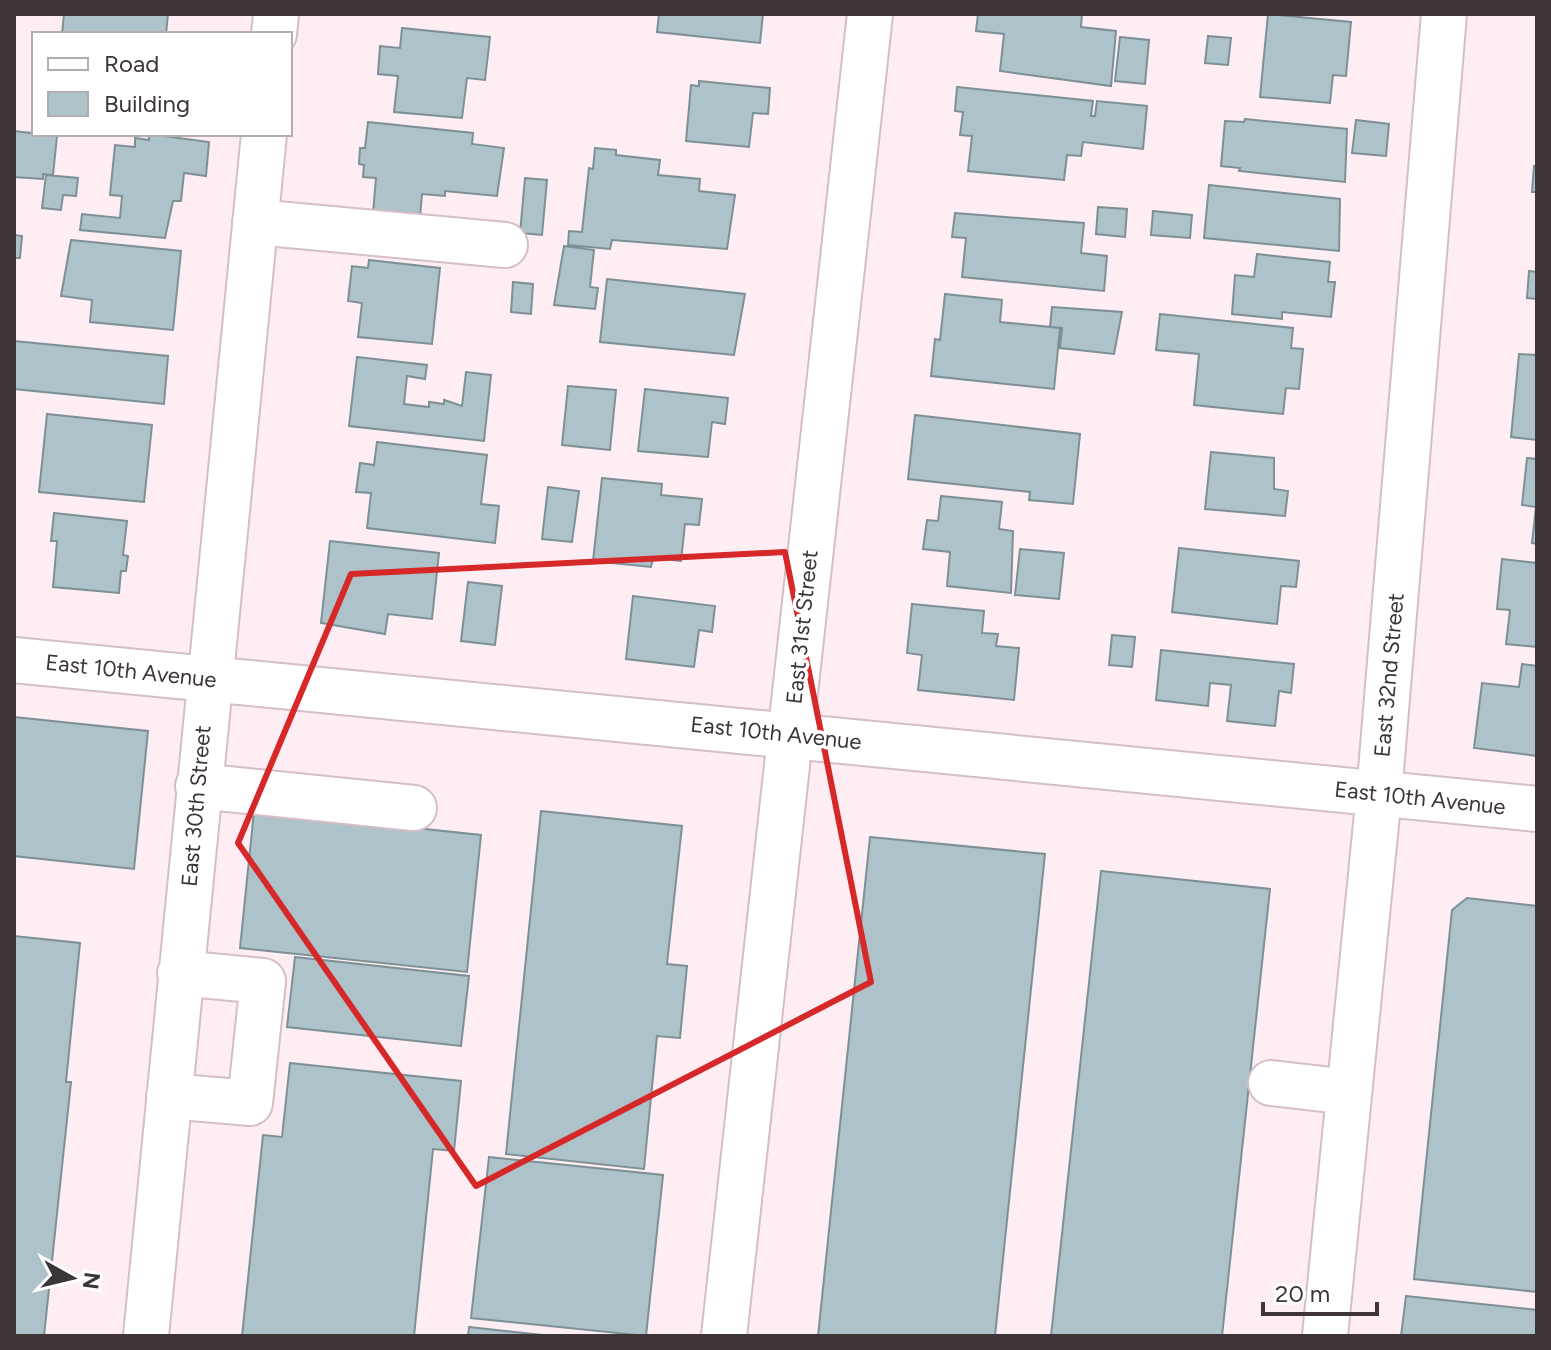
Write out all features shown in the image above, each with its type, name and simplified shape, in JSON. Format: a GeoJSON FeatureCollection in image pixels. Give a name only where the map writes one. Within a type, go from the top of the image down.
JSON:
{"type":"FeatureCollection","features":[{"type":"Feature","properties":{"kind":"street","name":"East 31st Street"},"geometry":{"type":"LineString","coordinates":[[724,1336],[870,14]]}},
{"type":"Feature","properties":{"kind":"street","name":"East 32nd Street"},"geometry":{"type":"LineString","coordinates":[[1325,1336],[1379,794],[1444,14]]}},
{"type":"Feature","properties":{"kind":"street","name":"East 30th Street"},"geometry":{"type":"LineString","coordinates":[[146,1336],[208,679],[264,136]]}},
{"type":"Feature","properties":{"kind":"street"},"geometry":{"type":"LineString","coordinates":[[255,222],[505,245]]}},
{"type":"Feature","properties":{"kind":"street","name":"East 10th Avenue"},"geometry":{"type":"LineString","coordinates":[[14,660],[1537,809]]}},
{"type":"Feature","properties":{"kind":"street"},"geometry":{"type":"LineString","coordinates":[[198,786],[414,808]]}},
{"type":"Feature","properties":{"kind":"street"},"geometry":{"type":"LineString","coordinates":[[169,1096],[250,1103],[263,981],[180,973]]}},
{"type":"Feature","properties":{"kind":"street"},"geometry":{"type":"LineString","coordinates":[[1271,1083],[1349,1092]]}},
{"type":"Feature","properties":{"kind":"highlighted area"},"geometry":{"type":"Polygon","coordinates":[[[785,552],[871,982],[476,1186],[238,843],[351,574],[785,552]]]}},
{"type":"Feature","properties":{"kind":"building"},"geometry":{"type":"Polygon","coordinates":[[[64,14],[168,14],[166,32],[62,32],[64,14]]]}},
{"type":"Feature","properties":{"kind":"building"},"geometry":{"type":"Polygon","coordinates":[[[659,14],[763,14],[760,43],[657,32],[659,14]]]}},
{"type":"Feature","properties":{"kind":"building"},"geometry":{"type":"Polygon","coordinates":[[[978,14],[1082,14],[1081,27],[1116,31],[1111,86],[1000,71],[1004,34],[976,31],[978,14]]]}},
{"type":"Feature","properties":{"kind":"building"},"geometry":{"type":"Polygon","coordinates":[[[1268,14],[1351,22],[1346,76],[1333,75],[1330,103],[1260,97],[1268,14]]]}},
{"type":"Feature","properties":{"kind":"building"},"geometry":{"type":"Polygon","coordinates":[[[402,28],[490,37],[485,80],[467,78],[462,118],[394,112],[398,76],[378,74],[380,46],[400,48],[402,28]]]}},
{"type":"Feature","properties":{"kind":"building"},"geometry":{"type":"Polygon","coordinates":[[[1208,36],[1231,38],[1228,65],[1205,63],[1208,36]]]}},
{"type":"Feature","properties":{"kind":"building"},"geometry":{"type":"Polygon","coordinates":[[[1120,37],[1149,40],[1145,84],[1115,81],[1120,37]]]}},
{"type":"Feature","properties":{"kind":"building"},"geometry":{"type":"Polygon","coordinates":[[[699,81],[770,88],[768,114],[753,113],[749,147],[686,141],[691,85],[699,86],[699,81]]]}},
{"type":"Feature","properties":{"kind":"building"},"geometry":{"type":"Polygon","coordinates":[[[957,87],[1093,101],[1091,116],[1095,116],[1097,101],[1147,106],[1143,149],[1083,142],[1081,156],[1067,155],[1064,180],[968,171],[972,136],[960,135],[963,112],[955,111],[957,87]]]}},
{"type":"Feature","properties":{"kind":"building"},"geometry":{"type":"Polygon","coordinates":[[[1245,119],[1347,129],[1345,182],[1239,171],[1240,168],[1221,166],[1225,121],[1244,122],[1245,119]]]}},
{"type":"Feature","properties":{"kind":"building"},"geometry":{"type":"Polygon","coordinates":[[[1356,120],[1389,124],[1386,156],[1352,153],[1356,120]]]}},
{"type":"Feature","properties":{"kind":"building"},"geometry":{"type":"Polygon","coordinates":[[[368,122],[473,133],[472,144],[504,148],[497,196],[445,191],[445,196],[422,194],[420,218],[373,213],[376,178],[363,177],[364,165],[359,164],[360,148],[365,148],[368,122]]]}},
{"type":"Feature","properties":{"kind":"building"},"geometry":{"type":"Polygon","coordinates":[[[14,131],[32,133],[32,136],[57,136],[53,175],[43,174],[43,179],[14,177],[14,131]]]}},
{"type":"Feature","properties":{"kind":"building"},"geometry":{"type":"Polygon","coordinates":[[[149,136],[164,136],[209,142],[206,176],[184,173],[181,201],[173,201],[165,238],[80,230],[82,214],[120,218],[122,196],[110,195],[115,145],[135,147],[135,138],[149,140],[149,136]]]}},
{"type":"Feature","properties":{"kind":"building"},"geometry":{"type":"Polygon","coordinates":[[[595,148],[616,150],[616,155],[660,160],[658,175],[700,179],[699,191],[735,195],[727,249],[612,240],[610,249],[568,245],[569,231],[582,232],[589,168],[593,169],[595,148]]]}},
{"type":"Feature","properties":{"kind":"building"},"geometry":{"type":"Polygon","coordinates":[[[1534,166],[1537,166],[1537,192],[1532,192],[1534,166]]]}},
{"type":"Feature","properties":{"kind":"building"},"geometry":{"type":"Polygon","coordinates":[[[46,175],[78,178],[76,196],[63,195],[61,210],[42,208],[46,175]]]}},
{"type":"Feature","properties":{"kind":"building"},"geometry":{"type":"Polygon","coordinates":[[[525,178],[547,180],[542,235],[520,233],[525,178]]]}},
{"type":"Feature","properties":{"kind":"building"},"geometry":{"type":"Polygon","coordinates":[[[1209,185],[1340,199],[1339,251],[1204,238],[1209,185]]]}},
{"type":"Feature","properties":{"kind":"building"},"geometry":{"type":"Polygon","coordinates":[[[1098,207],[1127,209],[1125,237],[1096,234],[1098,207]]]}},
{"type":"Feature","properties":{"kind":"building"},"geometry":{"type":"Polygon","coordinates":[[[1153,211],[1192,215],[1190,238],[1151,235],[1153,211]]]}},
{"type":"Feature","properties":{"kind":"building"},"geometry":{"type":"Polygon","coordinates":[[[955,213],[1084,223],[1081,253],[1107,256],[1104,291],[962,277],[966,238],[952,237],[955,213]]]}},
{"type":"Feature","properties":{"kind":"building"},"geometry":{"type":"Polygon","coordinates":[[[14,235],[22,236],[20,258],[14,258],[14,235]]]}},
{"type":"Feature","properties":{"kind":"building"},"geometry":{"type":"Polygon","coordinates":[[[71,240],[181,251],[173,330],[90,322],[92,300],[61,296],[71,240]]]}},
{"type":"Feature","properties":{"kind":"building"},"geometry":{"type":"Polygon","coordinates":[[[564,246],[594,250],[590,287],[598,288],[595,309],[554,305],[564,246]]]}},
{"type":"Feature","properties":{"kind":"building"},"geometry":{"type":"Polygon","coordinates":[[[1257,254],[1330,262],[1328,282],[1335,282],[1331,317],[1282,312],[1282,319],[1232,314],[1235,275],[1254,277],[1257,254]]]}},
{"type":"Feature","properties":{"kind":"building"},"geometry":{"type":"Polygon","coordinates":[[[369,260],[440,268],[432,344],[358,337],[362,303],[348,301],[352,266],[368,268],[369,260]]]}},
{"type":"Feature","properties":{"kind":"building"},"geometry":{"type":"Polygon","coordinates":[[[1529,271],[1537,272],[1537,299],[1527,298],[1529,271]]]}},
{"type":"Feature","properties":{"kind":"building"},"geometry":{"type":"Polygon","coordinates":[[[607,279],[745,294],[734,355],[600,342],[607,279]]]}},
{"type":"Feature","properties":{"kind":"building"},"geometry":{"type":"Polygon","coordinates":[[[513,282],[533,284],[531,314],[511,312],[513,282]]]}},
{"type":"Feature","properties":{"kind":"building"},"geometry":{"type":"Polygon","coordinates":[[[945,294],[1002,300],[1000,322],[1060,328],[1054,389],[931,376],[935,339],[940,340],[945,294]]]}},
{"type":"Feature","properties":{"kind":"building"},"geometry":{"type":"Polygon","coordinates":[[[1052,307],[1122,312],[1114,354],[1060,348],[1062,328],[1050,327],[1052,307]]]}},
{"type":"Feature","properties":{"kind":"building"},"geometry":{"type":"Polygon","coordinates":[[[1160,314],[1293,328],[1291,348],[1303,349],[1299,389],[1286,388],[1283,414],[1194,405],[1199,354],[1156,350],[1160,314]]]}},
{"type":"Feature","properties":{"kind":"building"},"geometry":{"type":"Polygon","coordinates":[[[14,341],[168,356],[164,404],[14,389],[14,341]]]}},
{"type":"Feature","properties":{"kind":"building"},"geometry":{"type":"Polygon","coordinates":[[[1519,354],[1537,355],[1537,440],[1511,437],[1519,354]]]}},
{"type":"Feature","properties":{"kind":"building"},"geometry":{"type":"Polygon","coordinates":[[[357,357],[427,365],[425,379],[407,376],[404,404],[429,407],[429,402],[444,404],[444,400],[462,406],[466,372],[491,375],[484,441],[349,426],[357,357]]]}},
{"type":"Feature","properties":{"kind":"building"},"geometry":{"type":"Polygon","coordinates":[[[568,386],[616,390],[610,450],[562,445],[568,386]]]}},
{"type":"Feature","properties":{"kind":"building"},"geometry":{"type":"Polygon","coordinates":[[[645,389],[728,398],[725,424],[712,422],[708,457],[638,451],[645,389]]]}},
{"type":"Feature","properties":{"kind":"building"},"geometry":{"type":"Polygon","coordinates":[[[47,414],[152,425],[144,502],[39,492],[47,414]]]}},
{"type":"Feature","properties":{"kind":"building"},"geometry":{"type":"Polygon","coordinates":[[[915,415],[1080,434],[1073,504],[1029,500],[1030,492],[908,479],[915,415]]]}},
{"type":"Feature","properties":{"kind":"building"},"geometry":{"type":"Polygon","coordinates":[[[377,442],[487,455],[481,504],[499,506],[495,543],[367,528],[371,493],[356,492],[360,463],[374,465],[377,442]]]}},
{"type":"Feature","properties":{"kind":"building"},"geometry":{"type":"Polygon","coordinates":[[[1211,452],[1274,458],[1274,489],[1288,491],[1285,516],[1205,509],[1211,452]]]}},
{"type":"Feature","properties":{"kind":"building"},"geometry":{"type":"Polygon","coordinates":[[[1527,458],[1537,459],[1537,544],[1532,543],[1536,507],[1522,505],[1527,458]]]}},
{"type":"Feature","properties":{"kind":"building"},"geometry":{"type":"Polygon","coordinates":[[[602,478],[662,484],[661,495],[702,499],[699,525],[685,524],[681,561],[653,558],[651,567],[593,561],[602,478]]]}},
{"type":"Feature","properties":{"kind":"building"},"geometry":{"type":"Polygon","coordinates":[[[548,487],[579,491],[572,542],[542,539],[548,487]]]}},
{"type":"Feature","properties":{"kind":"building"},"geometry":{"type":"Polygon","coordinates":[[[941,496],[1002,502],[999,529],[1013,531],[1011,593],[947,586],[950,552],[923,549],[927,520],[938,521],[941,496]]]}},
{"type":"Feature","properties":{"kind":"building"},"geometry":{"type":"Polygon","coordinates":[[[54,513],[127,521],[123,555],[128,556],[126,571],[121,571],[119,593],[53,587],[57,541],[51,541],[54,513]]]}},
{"type":"Feature","properties":{"kind":"building"},"geometry":{"type":"Polygon","coordinates":[[[330,541],[439,553],[432,619],[388,614],[385,634],[321,623],[330,541]]]}},
{"type":"Feature","properties":{"kind":"building"},"geometry":{"type":"Polygon","coordinates":[[[1179,548],[1299,561],[1296,587],[1281,586],[1277,624],[1172,612],[1179,548]]]}},
{"type":"Feature","properties":{"kind":"building"},"geometry":{"type":"Polygon","coordinates":[[[1020,549],[1064,553],[1059,599],[1015,595],[1020,549]]]}},
{"type":"Feature","properties":{"kind":"building"},"geometry":{"type":"Polygon","coordinates":[[[1502,559],[1537,563],[1537,647],[1506,644],[1510,610],[1497,609],[1502,559]]]}},
{"type":"Feature","properties":{"kind":"building"},"geometry":{"type":"Polygon","coordinates":[[[468,582],[502,586],[495,645],[461,641],[468,582]]]}},
{"type":"Feature","properties":{"kind":"building"},"geometry":{"type":"Polygon","coordinates":[[[633,596],[715,606],[712,632],[699,630],[694,667],[626,659],[633,596]]]}},
{"type":"Feature","properties":{"kind":"building"},"geometry":{"type":"Polygon","coordinates":[[[912,604],[984,611],[982,633],[998,634],[996,646],[1019,648],[1014,700],[918,690],[922,655],[907,653],[912,604]]]}},
{"type":"Feature","properties":{"kind":"building"},"geometry":{"type":"Polygon","coordinates":[[[1112,635],[1135,637],[1132,667],[1109,665],[1112,635]]]}},
{"type":"Feature","properties":{"kind":"building"},"geometry":{"type":"Polygon","coordinates":[[[1161,650],[1294,664],[1291,693],[1279,691],[1275,726],[1227,721],[1231,685],[1210,683],[1208,706],[1156,700],[1161,650]]]}},
{"type":"Feature","properties":{"kind":"building"},"geometry":{"type":"Polygon","coordinates":[[[1522,664],[1537,666],[1537,756],[1474,748],[1482,683],[1519,687],[1522,664]]]}},
{"type":"Feature","properties":{"kind":"building"},"geometry":{"type":"Polygon","coordinates":[[[14,717],[148,731],[134,869],[14,856],[14,717]]]}},
{"type":"Feature","properties":{"kind":"building"},"geometry":{"type":"Polygon","coordinates":[[[254,811],[481,835],[467,972],[240,948],[254,811]]]}},
{"type":"Feature","properties":{"kind":"building"},"geometry":{"type":"Polygon","coordinates":[[[541,811],[682,826],[667,964],[687,966],[680,1038],[657,1036],[644,1169],[506,1154],[541,811]]]}},
{"type":"Feature","properties":{"kind":"building"},"geometry":{"type":"Polygon","coordinates":[[[870,837],[1045,854],[995,1336],[818,1336],[870,837]]]}},
{"type":"Feature","properties":{"kind":"building"},"geometry":{"type":"Polygon","coordinates":[[[1101,871],[1270,889],[1222,1336],[1051,1336],[1101,871]]]}},
{"type":"Feature","properties":{"kind":"building"},"geometry":{"type":"Polygon","coordinates":[[[1467,898],[1537,906],[1537,1292],[1414,1279],[1452,910],[1467,898]]]}},
{"type":"Feature","properties":{"kind":"building"},"geometry":{"type":"Polygon","coordinates":[[[14,936],[80,943],[66,1082],[71,1082],[44,1336],[14,1336],[14,936]]]}},
{"type":"Feature","properties":{"kind":"building"},"geometry":{"type":"Polygon","coordinates":[[[295,957],[469,976],[461,1046],[287,1027],[295,957]]]}},
{"type":"Feature","properties":{"kind":"building"},"geometry":{"type":"Polygon","coordinates":[[[290,1063],[461,1081],[454,1151],[433,1149],[414,1336],[242,1336],[263,1135],[282,1137],[290,1063]]]}},
{"type":"Feature","properties":{"kind":"building"},"geometry":{"type":"Polygon","coordinates":[[[489,1157],[663,1175],[646,1336],[471,1318],[489,1157]]]}},
{"type":"Feature","properties":{"kind":"building"},"geometry":{"type":"Polygon","coordinates":[[[1406,1296],[1537,1310],[1537,1336],[1401,1336],[1406,1296]]]}},
{"type":"Feature","properties":{"kind":"building"},"geometry":{"type":"Polygon","coordinates":[[[469,1327],[552,1336],[468,1336],[469,1327]]]}}]}
